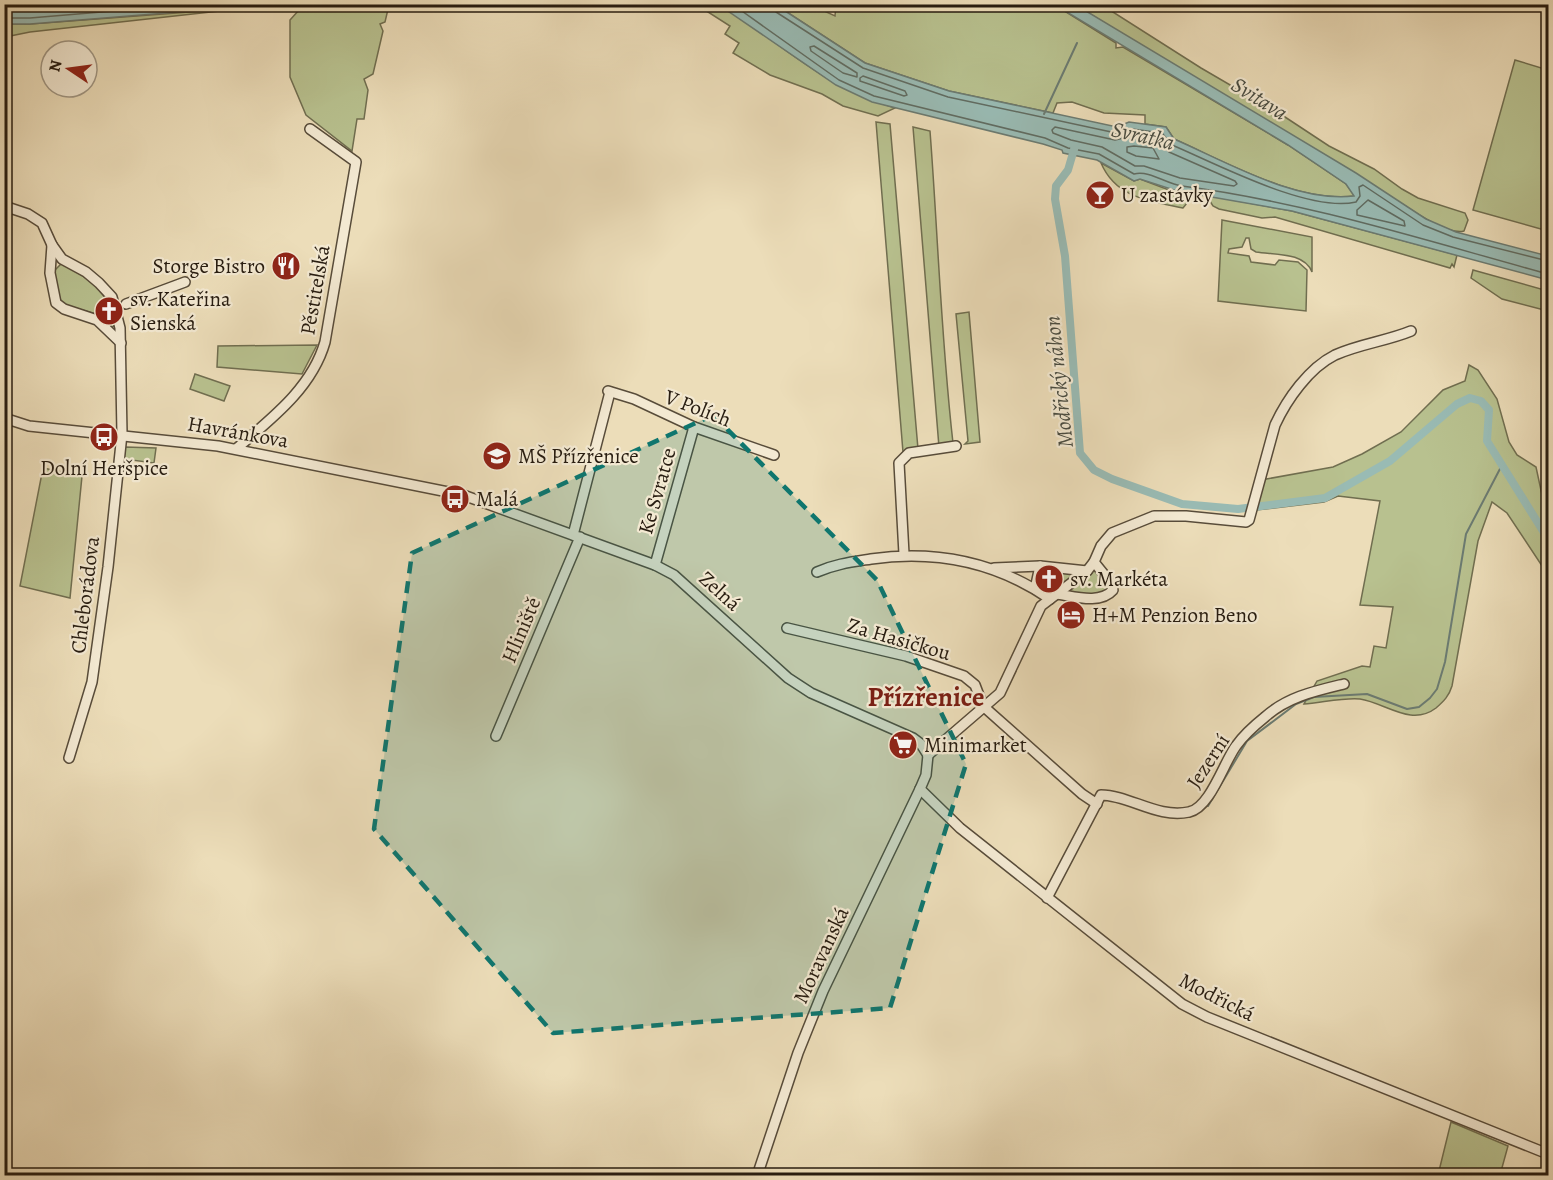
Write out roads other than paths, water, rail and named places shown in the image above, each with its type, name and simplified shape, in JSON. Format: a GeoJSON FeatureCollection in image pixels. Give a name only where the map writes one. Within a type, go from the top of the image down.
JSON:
{"type":"FeatureCollection","features":[{"type":"Feature","properties":{"kind":"street","name":"Pěstitelská"},"geometry":{"type":"LineString","coordinates":[[236,449],[298,392],[316,367],[325,342],[356,162],[310,129]]}},
{"type":"Feature","properties":{"kind":"street"},"geometry":{"type":"LineString","coordinates":[[4,206],[28,214],[42,223],[52,245],[62,259],[86,272],[120,305],[184,282]]}},
{"type":"Feature","properties":{"kind":"street"},"geometry":{"type":"LineString","coordinates":[[52,245],[50,273],[56,303],[64,309],[98,320],[121,343]]}},
{"type":"Feature","properties":{"kind":"street","name":"Chleborádova"},"geometry":{"type":"LineString","coordinates":[[69,758],[92,682],[122,434],[120,305]]}},
{"type":"Feature","properties":{"kind":"street"},"geometry":{"type":"LineString","coordinates":[[928,755],[1002,690],[1041,606],[1087,571],[1101,546],[1112,533],[1146,518],[1186,516],[1246,522],[1252,514],[1278,418],[1312,373],[1335,355],[1411,331]]}},
{"type":"Feature","properties":{"kind":"street","name":"V Polích"},"geometry":{"type":"LineString","coordinates":[[577,536],[609,392],[634,399],[694,427],[774,455]]}},
{"type":"Feature","properties":{"kind":"street","name":"Havránkova"},"geometry":{"type":"LineString","coordinates":[[4,418],[28,426],[122,434],[236,449],[463,495]]}},
{"type":"Feature","properties":{"kind":"street","name":"Ke Svratce"},"geometry":{"type":"LineString","coordinates":[[655,565],[694,427]]}},
{"type":"Feature","properties":{"kind":"street"},"geometry":{"type":"LineString","coordinates":[[904,554],[899,463],[909,453],[956,446]]}},
{"type":"Feature","properties":{"kind":"street","name":"Zelná"},"geometry":{"type":"LineString","coordinates":[[463,495],[655,565],[693,590],[788,678],[811,693],[913,738],[928,755]]}},
{"type":"Feature","properties":{"kind":"street","name":"Hliniště"},"geometry":{"type":"LineString","coordinates":[[496,736],[577,536]]}},
{"type":"Feature","properties":{"kind":"street"},"geometry":{"type":"LineString","coordinates":[[817,572],[840,563],[904,554],[950,558],[992,568],[1053,596],[1096,598],[1108,596],[1113,591],[1111,583],[1094,562]]}},
{"type":"Feature","properties":{"kind":"street"},"geometry":{"type":"LineString","coordinates":[[992,568],[1040,566],[1087,571]]}},
{"type":"Feature","properties":{"kind":"street"},"geometry":{"type":"LineString","coordinates":[[1035,589],[1040,566]]}},
{"type":"Feature","properties":{"kind":"street","name":"Za Hasičkou"},"geometry":{"type":"LineString","coordinates":[[787,628],[906,656],[964,676],[975,685],[983,706]]}},
{"type":"Feature","properties":{"kind":"street","name":"Jezerní"},"geometry":{"type":"LineString","coordinates":[[1097,804],[1101,795],[1108,795],[1146,809],[1188,813],[1196,810],[1216,784],[1236,746],[1266,715],[1296,696],[1344,684]]}},
{"type":"Feature","properties":{"kind":"street"},"geometry":{"type":"LineString","coordinates":[[983,706],[1082,794],[1097,804],[1047,898]]}},
{"type":"Feature","properties":{"kind":"street","name":"Moravanská"},"geometry":{"type":"LineString","coordinates":[[757,1176],[798,1053],[823,991],[920,789],[926,775],[928,755]]}},
{"type":"Feature","properties":{"kind":"street","name":"Modřická"},"geometry":{"type":"LineString","coordinates":[[920,789],[960,828],[1182,1004],[1207,1017],[1548,1154]]}},
{"type":"Feature","properties":{"kind":"water"},"geometry":{"type":"Polygon","coordinates":[[[5,4],[266,5],[30,24],[5,24],[5,4]]]}},
{"type":"Feature","properties":{"kind":"water","name":"Svratka"},"geometry":{"type":"Polygon","coordinates":[[[719,5],[776,5],[865,63],[949,91],[1117,127],[1129,122],[1166,127],[1174,139],[1262,179],[1309,193],[1332,197],[1354,196],[1346,184],[1288,145],[1055,5],[1076,5],[1356,173],[1426,219],[1456,232],[1548,256],[1548,280],[1292,211],[1177,191],[1140,179],[1134,181],[1097,160],[1063,153],[1062,150],[1043,144],[872,102],[836,85],[719,5]]]}},
{"type":"Feature","properties":{"kind":"waterway"},"geometry":{"type":"LineString","coordinates":[[1044,114],[1077,43]]}},
{"type":"Feature","properties":{"kind":"waterway","name":"Modřický náhon"},"geometry":{"type":"LineString","coordinates":[[1075,146],[1068,170],[1056,186],[1055,199],[1065,256],[1080,453],[1094,470],[1112,479],[1182,504],[1238,509],[1325,498],[1390,461],[1457,404],[1470,398],[1481,401],[1489,410],[1487,441],[1548,539]]}},
{"type":"Feature","properties":{"kind":"waterway"},"geometry":{"type":"LineString","coordinates":[[1208,806],[1247,741],[1296,704],[1314,697],[1367,694],[1407,709],[1419,707],[1430,698],[1437,689],[1445,662],[1466,534],[1502,465]]}},
{"type":"Feature","properties":{"kind":"place","name":"U zastávky"},"geometry":{"type":"Point","coordinates":[1100,195]}},
{"type":"Feature","properties":{"kind":"place","name":"Storge Bistro"},"geometry":{"type":"Point","coordinates":[286,266]}},
{"type":"Feature","properties":{"kind":"place","name":"sv. Kateřina Sienská"},"geometry":{"type":"Point","coordinates":[109,311]}},
{"type":"Feature","properties":{"kind":"place","name":"Dolní Heršpice"},"geometry":{"type":"Point","coordinates":[104,437]}},
{"type":"Feature","properties":{"kind":"place","name":"MŠ Přízřenice"},"geometry":{"type":"Point","coordinates":[497,456]}},
{"type":"Feature","properties":{"kind":"place","name":"Malá"},"geometry":{"type":"Point","coordinates":[455,499]}},
{"type":"Feature","properties":{"kind":"place","name":"sv. Markéta"},"geometry":{"type":"Point","coordinates":[1049,579]}},
{"type":"Feature","properties":{"kind":"place","name":"H+M Penzion Beno"},"geometry":{"type":"Point","coordinates":[1071,615]}},
{"type":"Feature","properties":{"kind":"place","name":"Minimarket"},"geometry":{"type":"Point","coordinates":[903,745]}},
{"type":"Feature","properties":{"kind":"district","name":"Přízřenice"},"geometry":{"type":"Point","coordinates":[926,697]}},
{"type":"Feature","properties":{"kind":"water label","name":"Svitava"},"geometry":{"type":"Point","coordinates":[1260,98]}}]}
